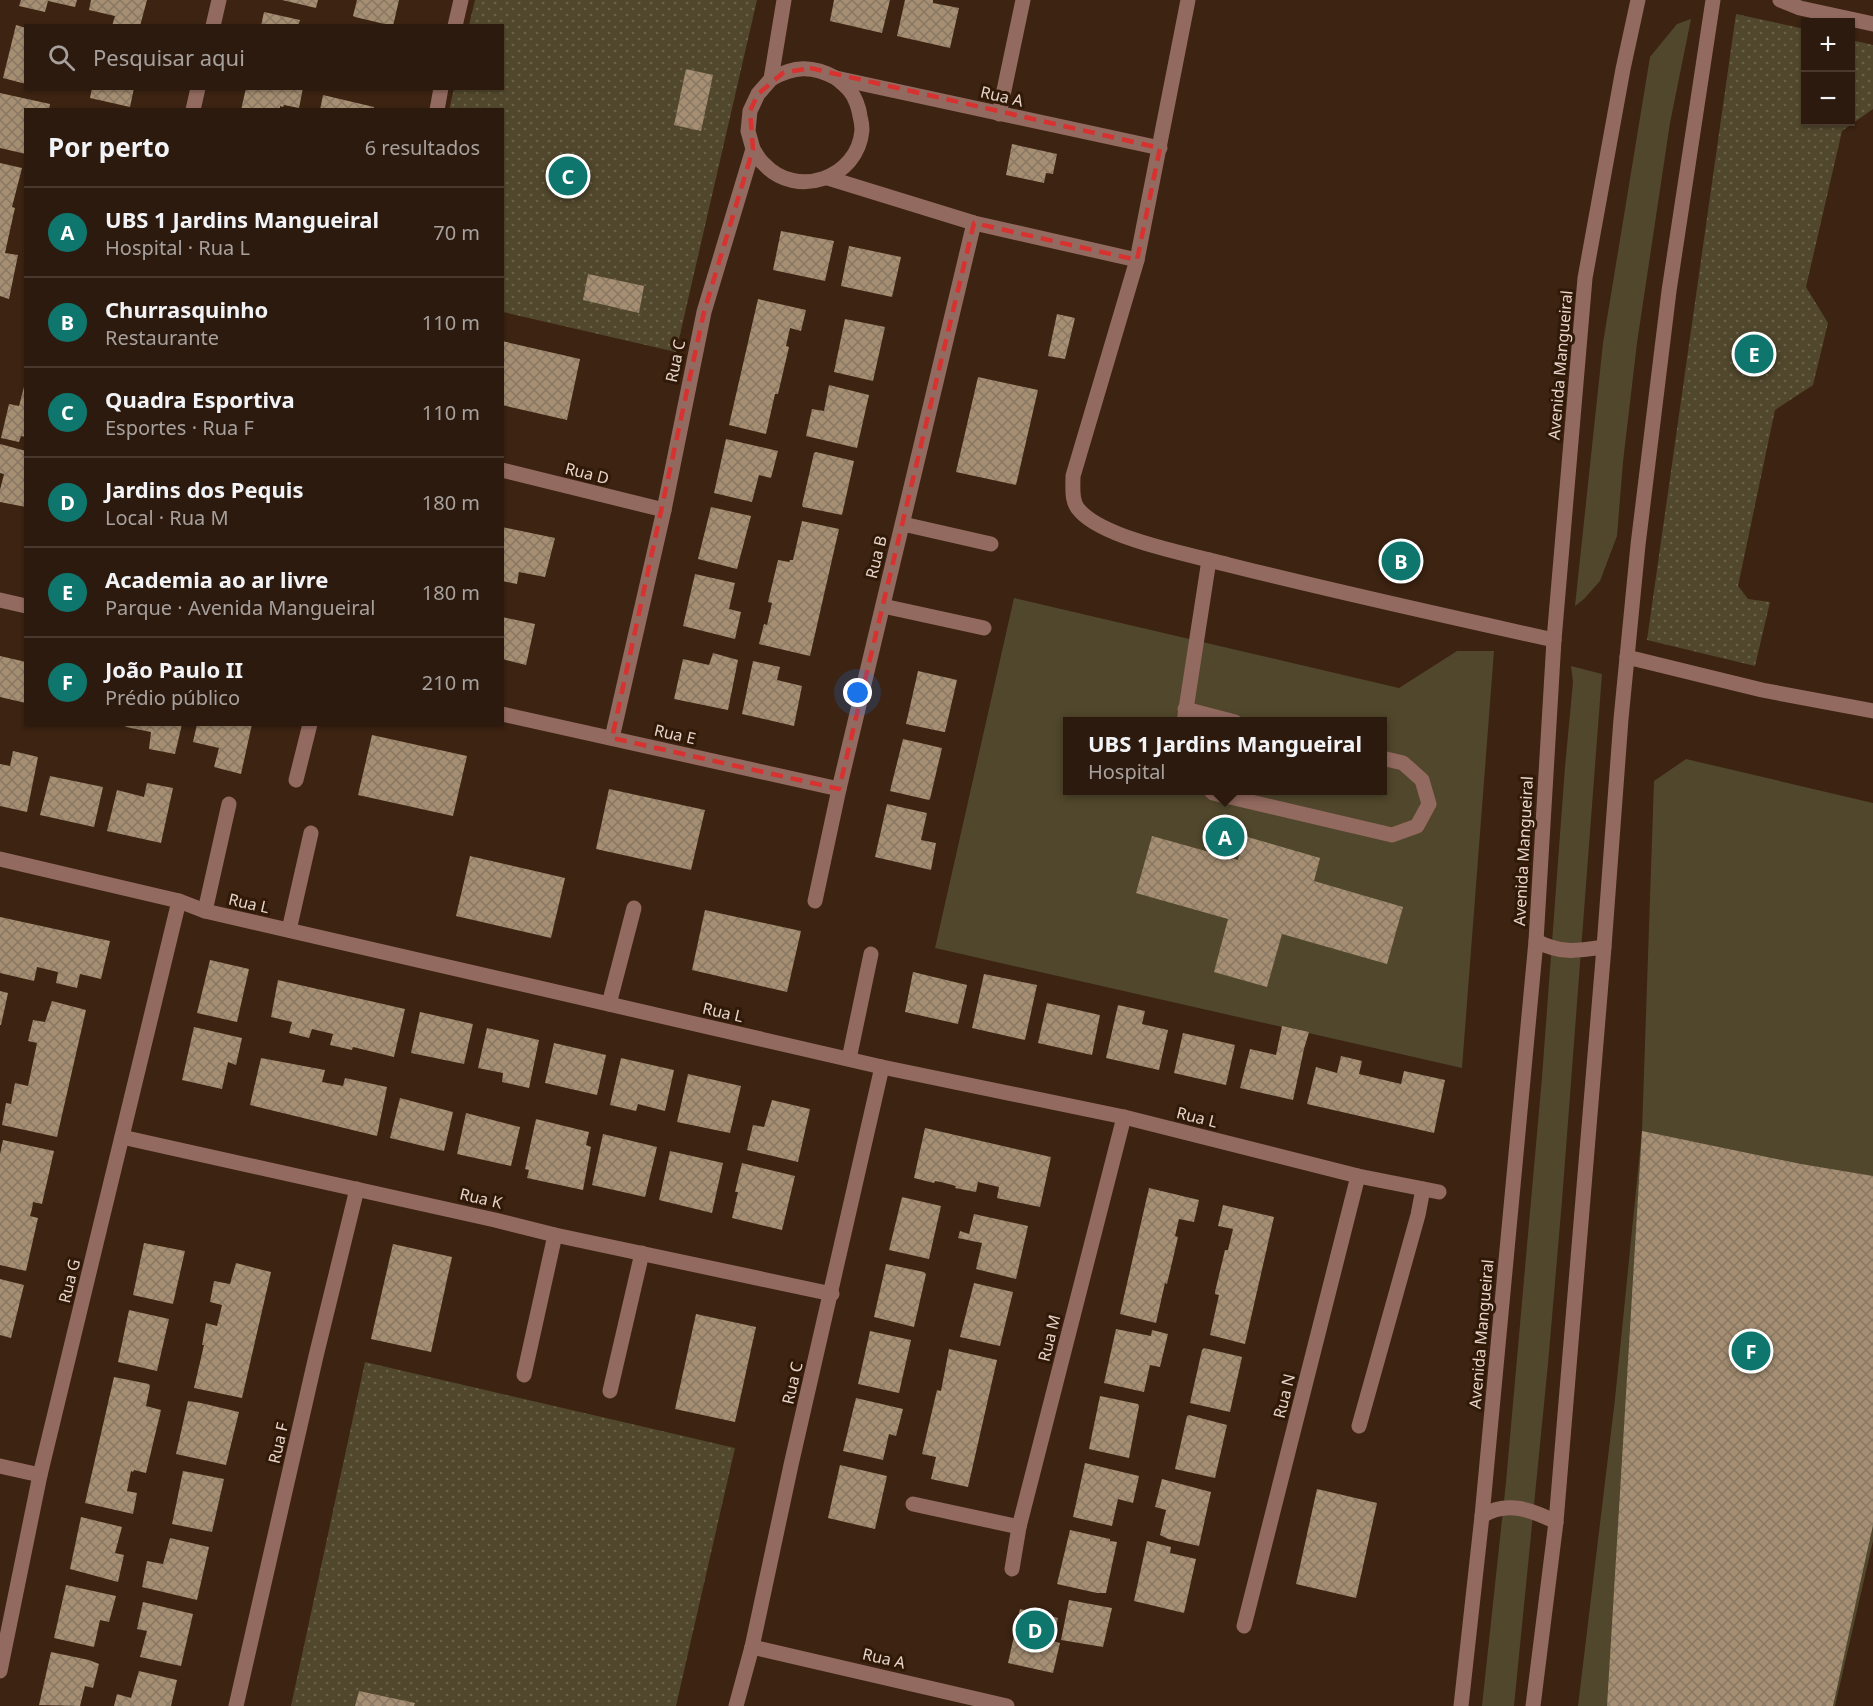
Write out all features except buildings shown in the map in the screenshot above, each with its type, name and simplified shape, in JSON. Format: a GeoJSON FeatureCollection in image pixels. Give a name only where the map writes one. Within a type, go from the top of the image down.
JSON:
{"type":"FeatureCollection","features":[{"type":"Feature","properties":{"kind":"street"},"geometry":{"type":"LineString","coordinates":[[213,24],[219,0]]}},
{"type":"Feature","properties":{"kind":"street"},"geometry":{"type":"LineString","coordinates":[[455,24],[461,0]]}},
{"type":"Feature","properties":{"kind":"street","name":"Rua C"},"geometry":{"type":"LineString","coordinates":[[612,738],[704,312],[753,149],[748,131],[750,111],[758,94],[771,79],[784,0]]}},
{"type":"Feature","properties":{"kind":"street"},"geometry":{"type":"LineString","coordinates":[[999,114],[1023,0]]}},
{"type":"Feature","properties":{"kind":"street"},"geometry":{"type":"LineString","coordinates":[[1188,0],[1137,260],[1073,476],[1072,489],[1075,503],[1087,517],[1112,531],[1143,543],[1327,590],[1554,640]]}},
{"type":"Feature","properties":{"kind":"street","name":"Avenida Mangueiral"},"geometry":{"type":"LineString","coordinates":[[1461,1706],[1482,1516],[1536,941],[1554,640],[1585,278],[1623,69],[1638,0]]}},
{"type":"Feature","properties":{"kind":"street"},"geometry":{"type":"LineString","coordinates":[[1533,1706],[1556,1522],[1621,719],[1638,545],[1669,291],[1713,0]]}},
{"type":"Feature","properties":{"kind":"street"},"geometry":{"type":"LineString","coordinates":[[1780,0],[1800,8],[1873,24]]}},
{"type":"Feature","properties":{"kind":"street","name":"Rua A"},"geometry":{"type":"LineString","coordinates":[[771,79],[796,69],[810,68],[824,71],[836,78],[851,92],[860,110],[862,130],[856,150],[845,167],[828,178]]}},
{"type":"Feature","properties":{"kind":"street","name":"Rua A"},"geometry":{"type":"LineString","coordinates":[[836,78],[1160,148]]}},
{"type":"Feature","properties":{"kind":"street"},"geometry":{"type":"LineString","coordinates":[[193,108],[198,90]]}},
{"type":"Feature","properties":{"kind":"street"},"geometry":{"type":"LineString","coordinates":[[437,108],[441,90]]}},
{"type":"Feature","properties":{"kind":"street"},"geometry":{"type":"LineString","coordinates":[[753,149],[763,164],[777,175],[794,182],[811,183],[828,178],[974,223],[1137,260]]}},
{"type":"Feature","properties":{"kind":"street","name":"Rua B"},"geometry":{"type":"LineString","coordinates":[[815,901],[839,789],[974,223]]}},
{"type":"Feature","properties":{"kind":"street","name":"Rua D"},"geometry":{"type":"LineString","coordinates":[[504,470],[663,510]]}},
{"type":"Feature","properties":{"kind":"street"},"geometry":{"type":"LineString","coordinates":[[903,524],[991,544]]}},
{"type":"Feature","properties":{"kind":"street"},"geometry":{"type":"LineString","coordinates":[[1185,715],[1209,560]]}},
{"type":"Feature","properties":{"kind":"street"},"geometry":{"type":"LineString","coordinates":[[0,600],[24,606]]}},
{"type":"Feature","properties":{"kind":"street"},"geometry":{"type":"LineString","coordinates":[[883,606],[984,628]]}},
{"type":"Feature","properties":{"kind":"street"},"geometry":{"type":"LineString","coordinates":[[1627,657],[1762,690],[1873,711]]}},
{"type":"Feature","properties":{"kind":"street","name":"Rua E"},"geometry":{"type":"LineString","coordinates":[[504,714],[839,789]]}},
{"type":"Feature","properties":{"kind":"street"},"geometry":{"type":"LineString","coordinates":[[296,780],[310,726]]}},
{"type":"Feature","properties":{"kind":"street"},"geometry":{"type":"LineString","coordinates":[[1222,795],[1392,835],[1417,826],[1429,804],[1422,780],[1403,763],[1387,759]]}},
{"type":"Feature","properties":{"kind":"street"},"geometry":{"type":"LineString","coordinates":[[205,911],[229,804]]}},
{"type":"Feature","properties":{"kind":"street"},"geometry":{"type":"LineString","coordinates":[[288,930],[311,833]]}},
{"type":"Feature","properties":{"kind":"street","name":"Rua L"},"geometry":{"type":"LineString","coordinates":[[0,859],[179,901],[205,911],[882,1067],[1124,1117],[1358,1176],[1439,1192]]}},
{"type":"Feature","properties":{"kind":"street","name":"Rua G"},"geometry":{"type":"LineString","coordinates":[[0,1671],[40,1475],[179,901]]}},
{"type":"Feature","properties":{"kind":"street"},"geometry":{"type":"LineString","coordinates":[[609,1004],[634,908]]}},
{"type":"Feature","properties":{"kind":"street"},"geometry":{"type":"LineString","coordinates":[[1536,941],[1558,950],[1572,952],[1604,947]]}},
{"type":"Feature","properties":{"kind":"street"},"geometry":{"type":"LineString","coordinates":[[849,1059],[871,954]]}},
{"type":"Feature","properties":{"kind":"street","name":"Rua C"},"geometry":{"type":"LineString","coordinates":[[736,1706],[753,1647],[791,1465],[832,1294],[882,1067]]}},
{"type":"Feature","properties":{"kind":"street","name":"Rua M"},"geometry":{"type":"LineString","coordinates":[[1012,1569],[1020,1527],[1124,1117]]}},
{"type":"Feature","properties":{"kind":"street","name":"Rua K"},"geometry":{"type":"LineString","coordinates":[[122,1137],[555,1235],[832,1294]]}},
{"type":"Feature","properties":{"kind":"street","name":"Rua N"},"geometry":{"type":"LineString","coordinates":[[1245,1626],[1358,1176]]}},
{"type":"Feature","properties":{"kind":"street","name":"Rua F"},"geometry":{"type":"LineString","coordinates":[[236,1706],[316,1356],[357,1189]]}},
{"type":"Feature","properties":{"kind":"street"},"geometry":{"type":"LineString","coordinates":[[1359,1426],[1423,1190]]}},
{"type":"Feature","properties":{"kind":"street"},"geometry":{"type":"LineString","coordinates":[[524,1375],[555,1235]]}},
{"type":"Feature","properties":{"kind":"street"},"geometry":{"type":"LineString","coordinates":[[610,1391],[642,1253]]}},
{"type":"Feature","properties":{"kind":"street"},"geometry":{"type":"LineString","coordinates":[[0,1466],[40,1475]]}},
{"type":"Feature","properties":{"kind":"street"},"geometry":{"type":"LineString","coordinates":[[914,1504],[1020,1527]]}},
{"type":"Feature","properties":{"kind":"street"},"geometry":{"type":"LineString","coordinates":[[1482,1516],[1492,1510],[1527,1509],[1556,1522]]}},
{"type":"Feature","properties":{"kind":"street","name":"Rua A"},"geometry":{"type":"LineString","coordinates":[[753,1647],[985,1703],[1007,1706]]}},
{"type":"Feature","properties":{"kind":"highlighted area"},"geometry":{"type":"Polygon","coordinates":[[[810,68],[1160,148],[1137,260],[974,223],[839,789],[612,738],[704,312],[753,149],[750,111],[758,94],[783,73],[810,68]]]}},
{"type":"Feature","properties":{"kind":"shaded area"},"geometry":{"type":"Polygon","coordinates":[[[475,0],[757,0],[676,352],[504,312],[504,108],[449,108],[454,90],[504,90],[504,24],[469,24],[475,0]]]}},
{"type":"Feature","properties":{"kind":"shaded area"},"geometry":{"type":"Polygon","coordinates":[[[1736,14],[1801,28],[1801,126],[1849,126],[1842,131],[1806,287],[1828,323],[1813,385],[1775,410],[1738,586],[1748,599],[1770,602],[1755,666],[1647,640],[1736,14]]]}},
{"type":"Feature","properties":{"kind":"shaded area"},"geometry":{"type":"Polygon","coordinates":[[[1691,19],[1670,123],[1637,343],[1617,536],[1600,581],[1575,606],[1603,343],[1650,57],[1677,24],[1691,19]]]}},
{"type":"Feature","properties":{"kind":"shaded area"},"geometry":{"type":"Polygon","coordinates":[[[1855,41],[1873,45],[1873,109],[1855,122],[1855,41]]]}},
{"type":"Feature","properties":{"kind":"shaded area"},"geometry":{"type":"Polygon","coordinates":[[[1014,598],[1399,688],[1457,651],[1494,651],[1462,1068],[935,948],[1014,598]]]}},
{"type":"Feature","properties":{"kind":"shaded area"},"geometry":{"type":"Polygon","coordinates":[[[1571,666],[1602,674],[1562,1201],[1514,1706],[1482,1706],[1506,1482],[1542,1077],[1573,682],[1571,666]]]}},
{"type":"Feature","properties":{"kind":"shaded area"},"geometry":{"type":"Polygon","coordinates":[[[1686,759],[1873,803],[1873,1541],[1835,1706],[1578,1706],[1615,1399],[1642,1131],[1654,781],[1686,759]]]}},
{"type":"Feature","properties":{"kind":"shaded area"},"geometry":{"type":"Polygon","coordinates":[[[365,1362],[735,1448],[676,1706],[291,1706],[365,1362]]]}},
{"type":"Feature","properties":{"kind":"place","name":"Quadra Esportiva"},"geometry":{"type":"Point","coordinates":[568,176]}},
{"type":"Feature","properties":{"kind":"place","name":"Academia ao ar livre"},"geometry":{"type":"Point","coordinates":[1754,354]}},
{"type":"Feature","properties":{"kind":"place","name":"Churrasquinho"},"geometry":{"type":"Point","coordinates":[1401,561]}},
{"type":"Feature","properties":{"kind":"place","name":"UBS 1 Jardins Mangueiral"},"geometry":{"type":"Point","coordinates":[1225,837]}},
{"type":"Feature","properties":{"kind":"place","name":"João Paulo II"},"geometry":{"type":"Point","coordinates":[1751,1351]}},
{"type":"Feature","properties":{"kind":"place","name":"Jardins dos Pequis"},"geometry":{"type":"Point","coordinates":[1035,1630]}}]}
